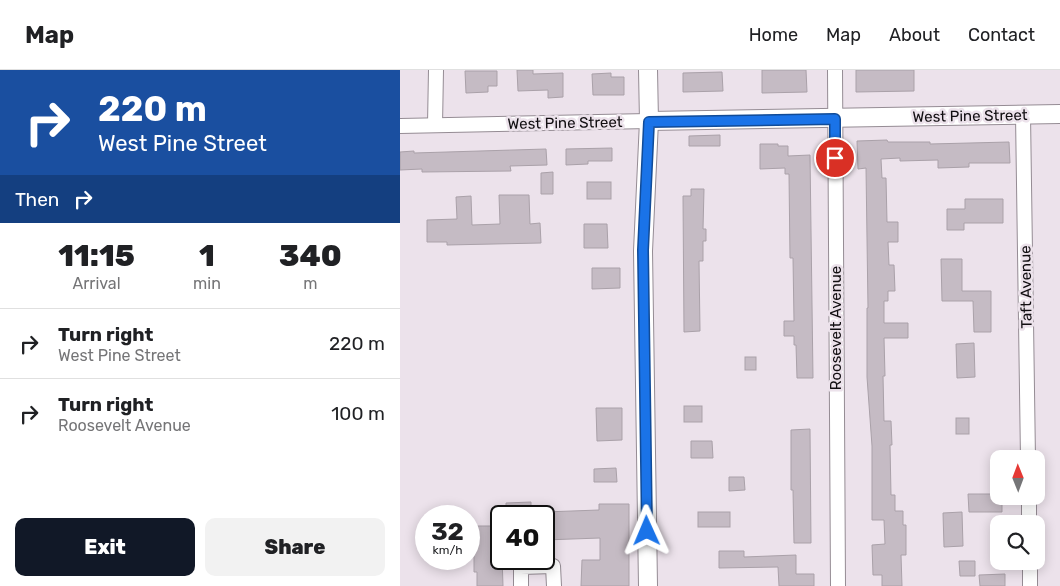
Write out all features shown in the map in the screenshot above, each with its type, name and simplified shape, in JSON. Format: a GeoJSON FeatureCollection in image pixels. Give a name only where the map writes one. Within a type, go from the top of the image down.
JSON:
{"type":"FeatureCollection","features":[{"type":"Feature","properties":{"kind":"street"},"geometry":{"type":"LineString","coordinates":[[435,125],[436,70]]}},
{"type":"Feature","properties":{"kind":"street"},"geometry":{"type":"LineString","coordinates":[[648,70],[649,122],[643,250],[648,586]]}},
{"type":"Feature","properties":{"kind":"street","name":"Roosevelt Avenue"},"geometry":{"type":"LineString","coordinates":[[834,70],[838,586]]}},
{"type":"Feature","properties":{"kind":"street","name":"West Pine Street"},"geometry":{"type":"LineString","coordinates":[[400,126],[1060,114]]}},
{"type":"Feature","properties":{"kind":"street","name":"Taft Avenue"},"geometry":{"type":"LineString","coordinates":[[1023,115],[1028,450]]}},
{"type":"Feature","properties":{"kind":"street"},"geometry":{"type":"LineString","coordinates":[[521,586],[521,567],[553,566],[554,586]]}},
{"type":"Feature","properties":{"kind":"street"},"geometry":{"type":"LineString","coordinates":[[1030,570],[1030,586]]}},
{"type":"Feature","properties":{"kind":"building"},"geometry":{"type":"Polygon","coordinates":[[[517,70],[533,70],[533,74],[563,73],[563,97],[548,98],[548,90],[518,91],[517,70]]]}},
{"type":"Feature","properties":{"kind":"building"},"geometry":{"type":"Polygon","coordinates":[[[762,70],[806,70],[807,92],[762,93],[762,70]]]}},
{"type":"Feature","properties":{"kind":"building"},"geometry":{"type":"Polygon","coordinates":[[[856,70],[914,70],[914,91],[856,92],[856,70]]]}},
{"type":"Feature","properties":{"kind":"building"},"geometry":{"type":"Polygon","coordinates":[[[465,71],[497,71],[497,86],[488,86],[488,92],[466,93],[465,71]]]}},
{"type":"Feature","properties":{"kind":"building"},"geometry":{"type":"Polygon","coordinates":[[[722,72],[723,91],[683,92],[683,73],[722,72]]]}},
{"type":"Feature","properties":{"kind":"building"},"geometry":{"type":"Polygon","coordinates":[[[611,73],[611,77],[624,77],[624,95],[593,95],[592,74],[611,73]]]}},
{"type":"Feature","properties":{"kind":"building"},"geometry":{"type":"Polygon","coordinates":[[[720,135],[720,146],[689,146],[689,136],[720,135]]]}},
{"type":"Feature","properties":{"kind":"building"},"geometry":{"type":"Polygon","coordinates":[[[887,140],[888,142],[930,142],[930,144],[1009,142],[1010,163],[969,163],[969,167],[938,168],[938,160],[900,161],[900,158],[881,159],[882,178],[886,178],[887,222],[898,222],[898,242],[888,242],[889,265],[894,265],[895,291],[888,291],[888,301],[884,301],[884,323],[908,323],[908,338],[884,338],[885,376],[883,376],[884,421],[891,421],[891,495],[895,495],[895,511],[903,511],[903,525],[906,525],[906,555],[901,555],[902,586],[882,586],[882,575],[873,575],[872,545],[885,544],[884,520],[872,520],[872,446],[867,377],[866,168],[858,169],[857,141],[887,140]]]}},
{"type":"Feature","properties":{"kind":"building"},"geometry":{"type":"Polygon","coordinates":[[[760,144],[788,146],[788,156],[810,155],[813,378],[797,378],[794,336],[784,336],[784,321],[794,321],[793,258],[790,258],[789,174],[785,174],[785,168],[760,169],[760,144]]]}},
{"type":"Feature","properties":{"kind":"building"},"geometry":{"type":"Polygon","coordinates":[[[612,148],[612,161],[588,161],[588,164],[566,165],[566,149],[612,148]]]}},
{"type":"Feature","properties":{"kind":"building"},"geometry":{"type":"Polygon","coordinates":[[[546,149],[547,165],[510,166],[511,171],[422,172],[422,169],[400,170],[400,152],[546,149]]]}},
{"type":"Feature","properties":{"kind":"building"},"geometry":{"type":"Polygon","coordinates":[[[553,172],[553,194],[541,194],[541,173],[553,172]]]}},
{"type":"Feature","properties":{"kind":"building"},"geometry":{"type":"Polygon","coordinates":[[[587,182],[611,182],[611,199],[587,199],[587,182]]]}},
{"type":"Feature","properties":{"kind":"building"},"geometry":{"type":"Polygon","coordinates":[[[691,189],[704,189],[703,229],[706,229],[706,241],[703,241],[703,261],[699,261],[700,331],[684,332],[683,196],[691,196],[691,189]]]}},
{"type":"Feature","properties":{"kind":"building"},"geometry":{"type":"Polygon","coordinates":[[[499,195],[529,195],[530,224],[540,223],[541,243],[447,245],[447,242],[427,242],[427,220],[457,219],[456,197],[471,196],[472,225],[500,224],[499,195]]]}},
{"type":"Feature","properties":{"kind":"building"},"geometry":{"type":"Polygon","coordinates":[[[965,199],[1003,199],[1003,223],[964,223],[964,230],[947,230],[947,209],[965,209],[965,199]]]}},
{"type":"Feature","properties":{"kind":"building"},"geometry":{"type":"Polygon","coordinates":[[[584,224],[607,224],[608,248],[584,248],[584,224]]]}},
{"type":"Feature","properties":{"kind":"building"},"geometry":{"type":"Polygon","coordinates":[[[941,259],[962,259],[962,291],[991,291],[991,332],[974,332],[973,301],[942,301],[941,259]]]}},
{"type":"Feature","properties":{"kind":"building"},"geometry":{"type":"Polygon","coordinates":[[[592,268],[620,268],[620,288],[592,289],[592,268]]]}},
{"type":"Feature","properties":{"kind":"building"},"geometry":{"type":"Polygon","coordinates":[[[974,343],[975,377],[957,378],[956,344],[974,343]]]}},
{"type":"Feature","properties":{"kind":"building"},"geometry":{"type":"Polygon","coordinates":[[[745,357],[756,357],[756,370],[745,370],[745,357]]]}},
{"type":"Feature","properties":{"kind":"building"},"geometry":{"type":"Polygon","coordinates":[[[684,406],[702,406],[702,422],[684,422],[684,406]]]}},
{"type":"Feature","properties":{"kind":"building"},"geometry":{"type":"Polygon","coordinates":[[[596,408],[622,408],[622,440],[597,441],[596,408]]]}},
{"type":"Feature","properties":{"kind":"building"},"geometry":{"type":"Polygon","coordinates":[[[956,418],[969,418],[969,434],[956,434],[956,418]]]}},
{"type":"Feature","properties":{"kind":"building"},"geometry":{"type":"Polygon","coordinates":[[[810,429],[811,543],[794,543],[793,490],[791,490],[791,430],[810,429]]]}},
{"type":"Feature","properties":{"kind":"building"},"geometry":{"type":"Polygon","coordinates":[[[691,441],[712,441],[713,458],[691,458],[691,441]]]}},
{"type":"Feature","properties":{"kind":"building"},"geometry":{"type":"Polygon","coordinates":[[[616,468],[617,482],[594,482],[594,469],[616,468]]]}},
{"type":"Feature","properties":{"kind":"building"},"geometry":{"type":"Polygon","coordinates":[[[729,477],[744,477],[745,490],[729,491],[729,477]]]}},
{"type":"Feature","properties":{"kind":"building"},"geometry":{"type":"Polygon","coordinates":[[[968,494],[990,494],[990,505],[1002,505],[1002,512],[969,512],[968,494]]]}},
{"type":"Feature","properties":{"kind":"building"},"geometry":{"type":"Polygon","coordinates":[[[531,502],[531,505],[506,505],[506,503],[531,502]]]}},
{"type":"Feature","properties":{"kind":"building"},"geometry":{"type":"Polygon","coordinates":[[[599,504],[629,504],[629,586],[581,586],[582,560],[600,560],[600,538],[555,540],[555,512],[599,510],[599,504]]]}},
{"type":"Feature","properties":{"kind":"building"},"geometry":{"type":"Polygon","coordinates":[[[698,512],[730,512],[730,527],[698,527],[698,512]]]}},
{"type":"Feature","properties":{"kind":"building"},"geometry":{"type":"Polygon","coordinates":[[[962,512],[963,546],[944,547],[943,513],[962,512]]]}},
{"type":"Feature","properties":{"kind":"building"},"geometry":{"type":"Polygon","coordinates":[[[480,526],[490,526],[490,570],[502,570],[503,586],[477,586],[477,572],[474,572],[474,570],[480,570],[480,526]]]}},
{"type":"Feature","properties":{"kind":"building"},"geometry":{"type":"Polygon","coordinates":[[[719,551],[744,551],[744,557],[796,555],[796,574],[814,574],[814,586],[779,586],[778,567],[719,568],[719,551]]]}},
{"type":"Feature","properties":{"kind":"building"},"geometry":{"type":"Polygon","coordinates":[[[959,561],[975,561],[975,576],[960,576],[959,561]]]}},
{"type":"Feature","properties":{"kind":"building"},"geometry":{"type":"Polygon","coordinates":[[[1005,574],[1005,586],[980,586],[979,575],[1005,574]]]}},
{"type":"Feature","properties":{"kind":"route"},"geometry":{"type":"LineString","coordinates":[[647,531],[643,250],[649,122],[835,119],[835,158]]}}]}
